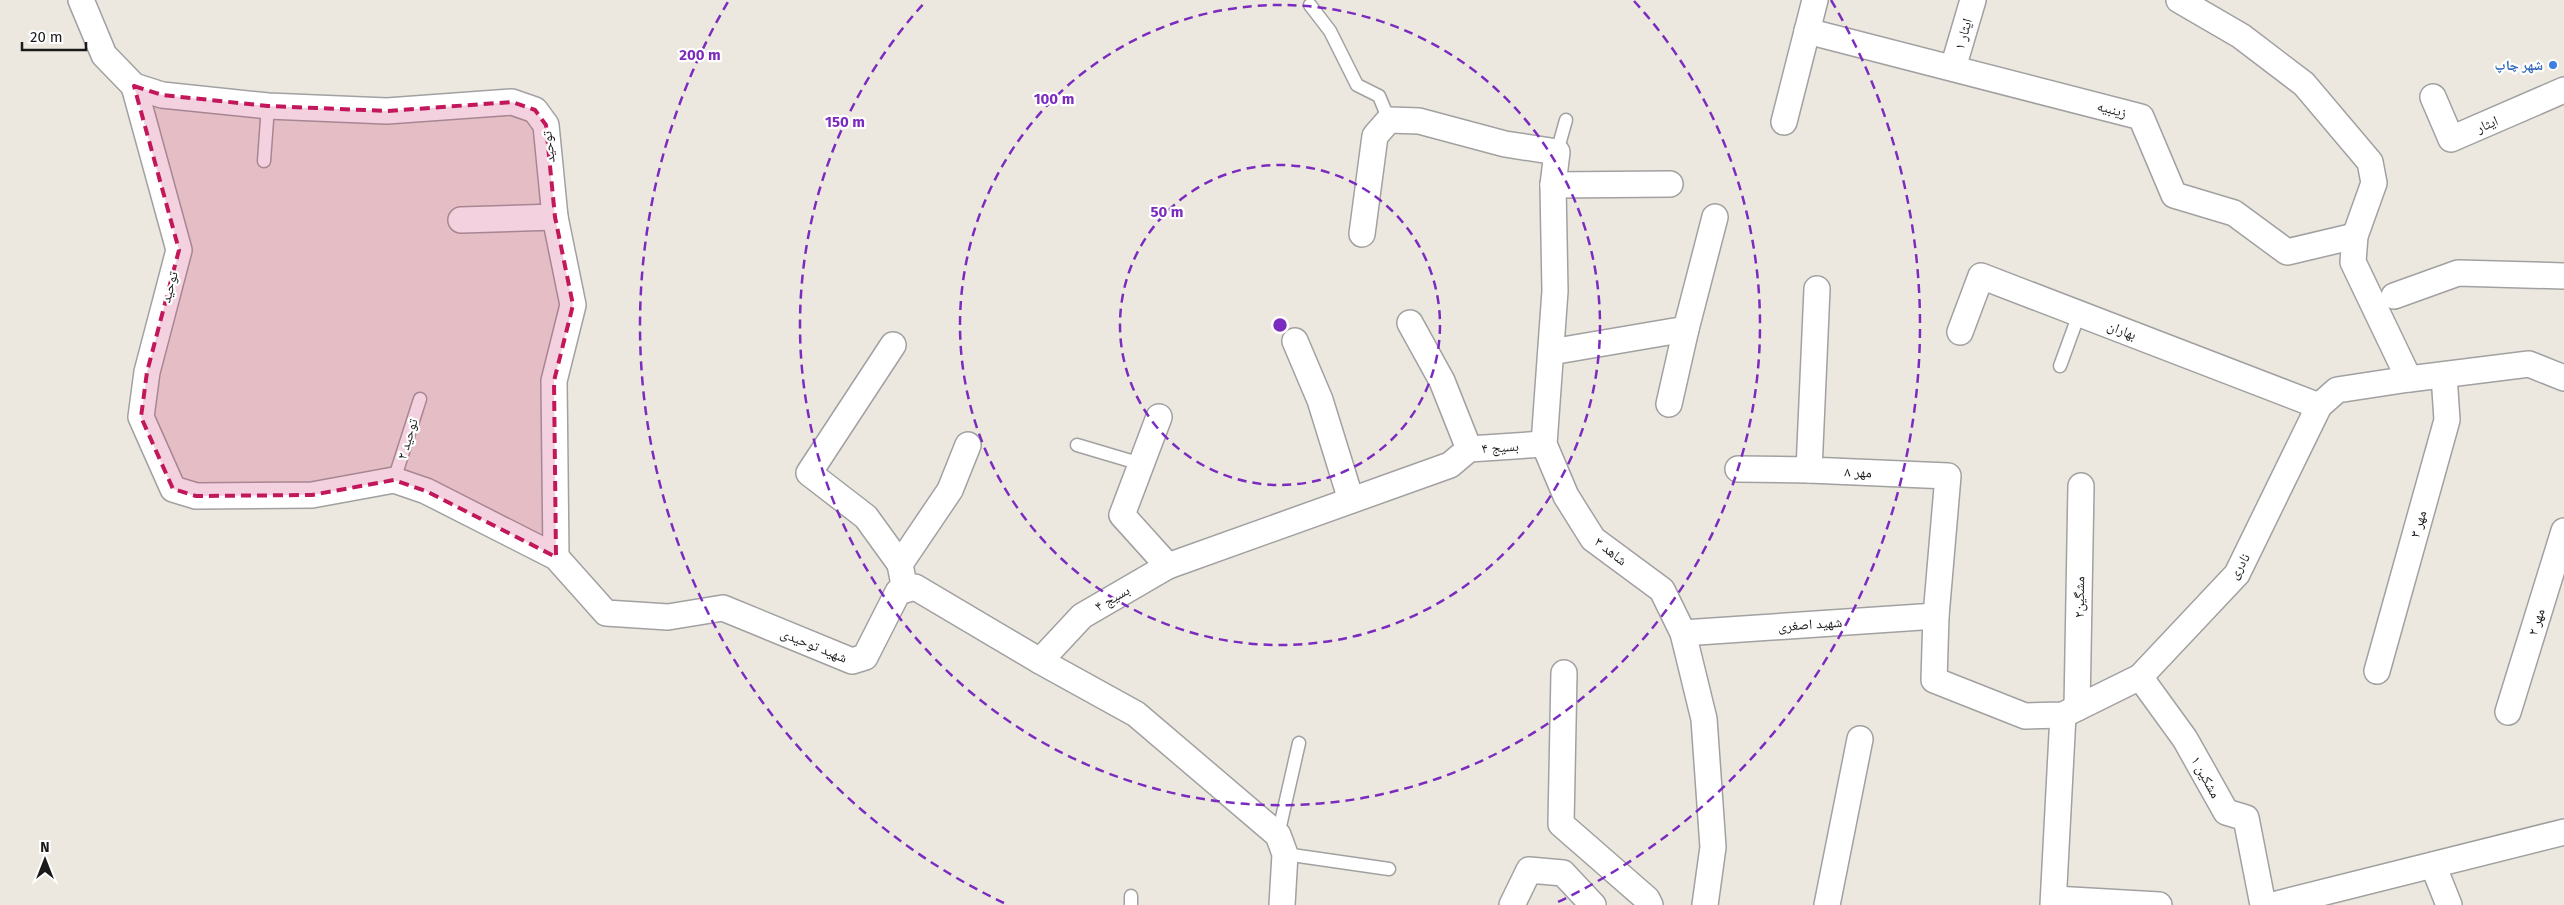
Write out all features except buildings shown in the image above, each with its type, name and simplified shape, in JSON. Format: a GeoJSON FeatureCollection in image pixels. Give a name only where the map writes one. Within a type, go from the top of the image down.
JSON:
{"type":"FeatureCollection","features":[{"type":"Feature","properties":{"kind":"street","name":"توحید"},"geometry":{"type":"LineString","coordinates":[[81,0],[104,55],[134,86],[162,95],[268,106],[387,111],[512,102],[535,110],[546,125],[555,216],[573,305],[554,381],[556,557]]}},
{"type":"Feature","properties":{"kind":"street"},"geometry":{"type":"LineString","coordinates":[[1784,122],[1815,0]]}},
{"type":"Feature","properties":{"kind":"street","name":"ایثار ۱"},"geometry":{"type":"LineString","coordinates":[[1953,68],[1973,0]]}},
{"type":"Feature","properties":{"kind":"street"},"geometry":{"type":"LineString","coordinates":[[2179,0],[2241,36],[2304,84],[2370,162],[2374,183],[2355,236],[2353,262],[2409,379]]}},
{"type":"Feature","properties":{"kind":"street","name":"زینبیه"},"geometry":{"type":"LineString","coordinates":[[1807,31],[2141,117],[2174,195],[2234,213],[2287,252],[2355,236]]}},
{"type":"Feature","properties":{"kind":"street","name":"توحید"},"geometry":{"type":"LineString","coordinates":[[134,86],[179,250],[147,372],[141,417],[173,489],[196,496],[312,495],[394,480]]}},
{"type":"Feature","properties":{"kind":"street","name":"ایثار"},"geometry":{"type":"LineString","coordinates":[[2433,97],[2451,139],[2564,90]]}},
{"type":"Feature","properties":{"kind":"street"},"geometry":{"type":"LineString","coordinates":[[1362,234],[1375,136],[1388,120],[1419,121],[1506,144],[1557,152]]}},
{"type":"Feature","properties":{"kind":"street","name":"شاهد ۳"},"geometry":{"type":"LineString","coordinates":[[1557,152],[1553,185],[1555,291],[1544,444],[1566,496],[1593,538],[1662,590],[1683,633],[1704,719],[1712,847],[1705,905]]}},
{"type":"Feature","properties":{"kind":"street"},"geometry":{"type":"LineString","coordinates":[[1553,185],[1670,184]]}},
{"type":"Feature","properties":{"kind":"street"},"geometry":{"type":"LineString","coordinates":[[461,220],[555,216]]}},
{"type":"Feature","properties":{"kind":"street"},"geometry":{"type":"LineString","coordinates":[[1669,404],[1715,216]]}},
{"type":"Feature","properties":{"kind":"street"},"geometry":{"type":"LineString","coordinates":[[2394,296],[2458,273],[2564,276]]}},
{"type":"Feature","properties":{"kind":"street","name":"بهاران"},"geometry":{"type":"LineString","coordinates":[[1960,332],[1981,276],[2319,406]]}},
{"type":"Feature","properties":{"kind":"street"},"geometry":{"type":"LineString","coordinates":[[1738,469],[1809,470],[1817,289]]}},
{"type":"Feature","properties":{"kind":"street"},"geometry":{"type":"LineString","coordinates":[[1410,323],[1442,380],[1469,449]]}},
{"type":"Feature","properties":{"kind":"street"},"geometry":{"type":"LineString","coordinates":[[1551,352],[1686,329]]}},
{"type":"Feature","properties":{"kind":"street"},"geometry":{"type":"LineString","coordinates":[[1295,341],[1320,400],[1351,500]]}},
{"type":"Feature","properties":{"kind":"street"},"geometry":{"type":"LineString","coordinates":[[894,345],[809,473],[866,516],[900,564],[906,590],[915,587],[1040,661],[1136,714],[1282,845],[1282,905]]}},
{"type":"Feature","properties":{"kind":"street","name":"نادری"},"geometry":{"type":"LineString","coordinates":[[1936,616],[1934,680],[2025,716],[2070,711],[2140,677],[2237,574],[2319,406],[2337,390],[2529,364],[2564,378]]}},
{"type":"Feature","properties":{"kind":"street","name":"مهر ۳"},"geometry":{"type":"LineString","coordinates":[[2377,671],[2447,420],[2444,374]]}},
{"type":"Feature","properties":{"kind":"street"},"geometry":{"type":"LineString","coordinates":[[1159,417],[1122,516],[1168,566]]}},
{"type":"Feature","properties":{"kind":"street","name":"بسیج ۴"},"geometry":{"type":"LineString","coordinates":[[1040,661],[1082,616],[1168,566],[1450,465],[1469,449],[1544,444]]}},
{"type":"Feature","properties":{"kind":"street"},"geometry":{"type":"LineString","coordinates":[[900,564],[950,490],[968,445]]}},
{"type":"Feature","properties":{"kind":"street","name":"مهر ۸"},"geometry":{"type":"LineString","coordinates":[[1809,470],[1948,476],[1936,616]]}},
{"type":"Feature","properties":{"kind":"street"},"geometry":{"type":"LineString","coordinates":[[394,480],[426,491],[556,557]]}},
{"type":"Feature","properties":{"kind":"street","name":"مشگین۲"},"geometry":{"type":"LineString","coordinates":[[2053,902],[2070,711],[2081,486]]}},
{"type":"Feature","properties":{"kind":"street","name":"مهر ۲"},"geometry":{"type":"LineString","coordinates":[[2508,712],[2564,531]]}},
{"type":"Feature","properties":{"kind":"street","name":"شهید توحیدی"},"geometry":{"type":"LineString","coordinates":[[556,557],[606,613],[668,617],[723,608],[852,661],[865,658],[898,592],[906,590]]}},
{"type":"Feature","properties":{"kind":"street","name":"شهید اصغری"},"geometry":{"type":"LineString","coordinates":[[1683,633],[1936,616]]}},
{"type":"Feature","properties":{"kind":"street"},"geometry":{"type":"LineString","coordinates":[[1564,673],[1561,824],[1647,899],[1650,905]]}},
{"type":"Feature","properties":{"kind":"street","name":"مشکین ۱"},"geometry":{"type":"LineString","coordinates":[[2140,677],[2185,739],[2226,812],[2246,818],[2263,905]]}},
{"type":"Feature","properties":{"kind":"street"},"geometry":{"type":"LineString","coordinates":[[1827,905],[1860,739]]}},
{"type":"Feature","properties":{"kind":"street"},"geometry":{"type":"LineString","coordinates":[[2273,905],[2332,898],[2433,865],[2564,832]]}},
{"type":"Feature","properties":{"kind":"street"},"geometry":{"type":"LineString","coordinates":[[2433,865],[2449,905]]}},
{"type":"Feature","properties":{"kind":"street"},"geometry":{"type":"LineString","coordinates":[[1512,905],[1529,870],[1563,873],[1593,905]]}},
{"type":"Feature","properties":{"kind":"street"},"geometry":{"type":"LineString","coordinates":[[2053,902],[2159,905]]}},
{"type":"Feature","properties":{"kind":"lane"},"geometry":{"type":"LineString","coordinates":[[1310,5],[1330,30],[1357,85],[1379,96],[1388,120]]}},
{"type":"Feature","properties":{"kind":"lane"},"geometry":{"type":"LineString","coordinates":[[264,161],[268,106]]}},
{"type":"Feature","properties":{"kind":"lane"},"geometry":{"type":"LineString","coordinates":[[1557,152],[1566,120]]}},
{"type":"Feature","properties":{"kind":"lane"},"geometry":{"type":"LineString","coordinates":[[2060,366],[2079,314]]}},
{"type":"Feature","properties":{"kind":"lane","name":"توحید ۲"},"geometry":{"type":"LineString","coordinates":[[394,480],[420,399]]}},
{"type":"Feature","properties":{"kind":"lane"},"geometry":{"type":"LineString","coordinates":[[1077,445],[1141,464]]}},
{"type":"Feature","properties":{"kind":"lane"},"geometry":{"type":"LineString","coordinates":[[1299,743],[1282,845],[1388,869]]}},
{"type":"Feature","properties":{"kind":"highlighted area"},"geometry":{"type":"Polygon","coordinates":[[[134,86],[162,95],[268,106],[387,111],[512,102],[535,110],[546,125],[555,217],[573,305],[554,381],[556,557],[426,491],[394,480],[312,495],[196,496],[173,489],[141,417],[147,372],[179,250],[134,86]]]}},
{"type":"Feature","properties":{"kind":"place","name":"شهر چاپ"},"geometry":{"type":"Point","coordinates":[2553,65]}}]}
